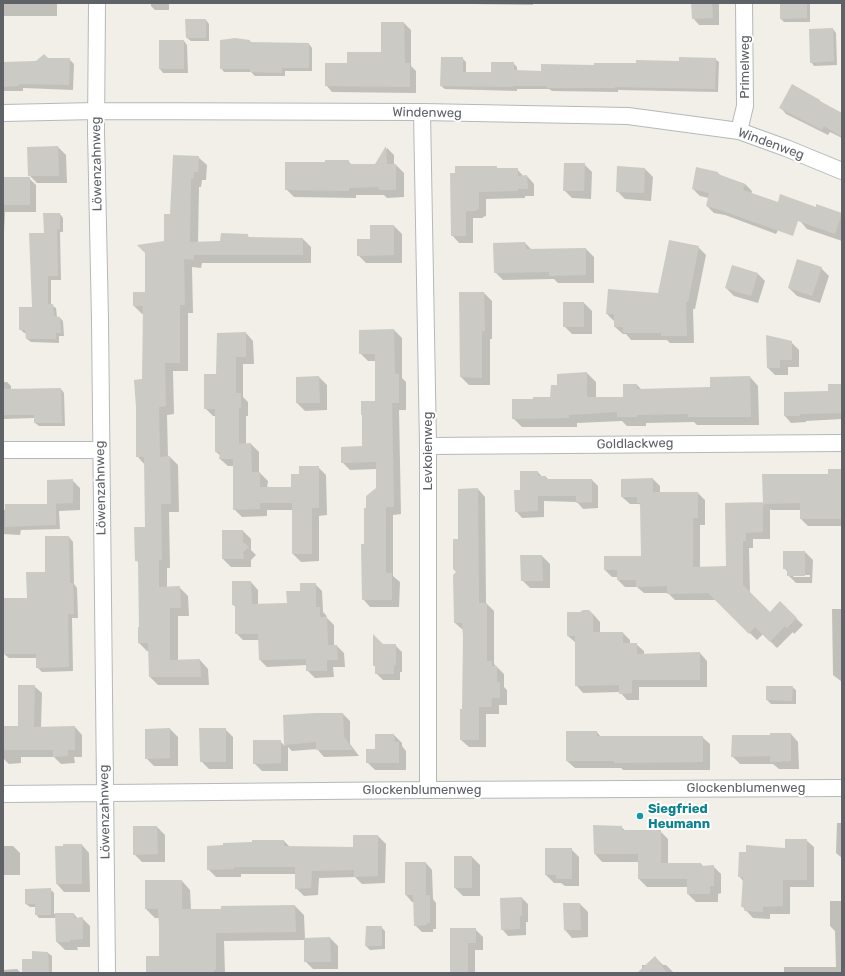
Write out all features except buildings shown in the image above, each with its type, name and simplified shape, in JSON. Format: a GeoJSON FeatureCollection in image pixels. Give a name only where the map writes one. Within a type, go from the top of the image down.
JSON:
{"type":"FeatureCollection","features":[{"type":"Feature","properties":{"kind":"street","name":"Löwenzahnweg"},"geometry":{"type":"LineString","coordinates":[[97,3],[96,111],[100,320],[100,450],[107,973]]}},
{"type":"Feature","properties":{"kind":"street","name":"Primelweg"},"geometry":{"type":"LineString","coordinates":[[739,131],[745,106],[744,3]]}},
{"type":"Feature","properties":{"kind":"street","name":"Windenweg"},"geometry":{"type":"LineString","coordinates":[[3,113],[96,111],[422,112],[628,116],[739,131],[842,171]]}},
{"type":"Feature","properties":{"kind":"street","name":"Levkoienweg"},"geometry":{"type":"LineString","coordinates":[[422,112],[428,446],[428,790]]}},
{"type":"Feature","properties":{"kind":"street","name":"Goldlackweg"},"geometry":{"type":"LineString","coordinates":[[428,446],[842,443]]}},
{"type":"Feature","properties":{"kind":"street"},"geometry":{"type":"LineString","coordinates":[[3,450],[100,450]]}},
{"type":"Feature","properties":{"kind":"street","name":"Glockenblumenweg"},"geometry":{"type":"LineString","coordinates":[[3,794],[842,788]]}},
{"type":"Feature","properties":{"kind":"place","name":"Siegfried Heumann"},"geometry":{"type":"Point","coordinates":[640,816]}}]}
